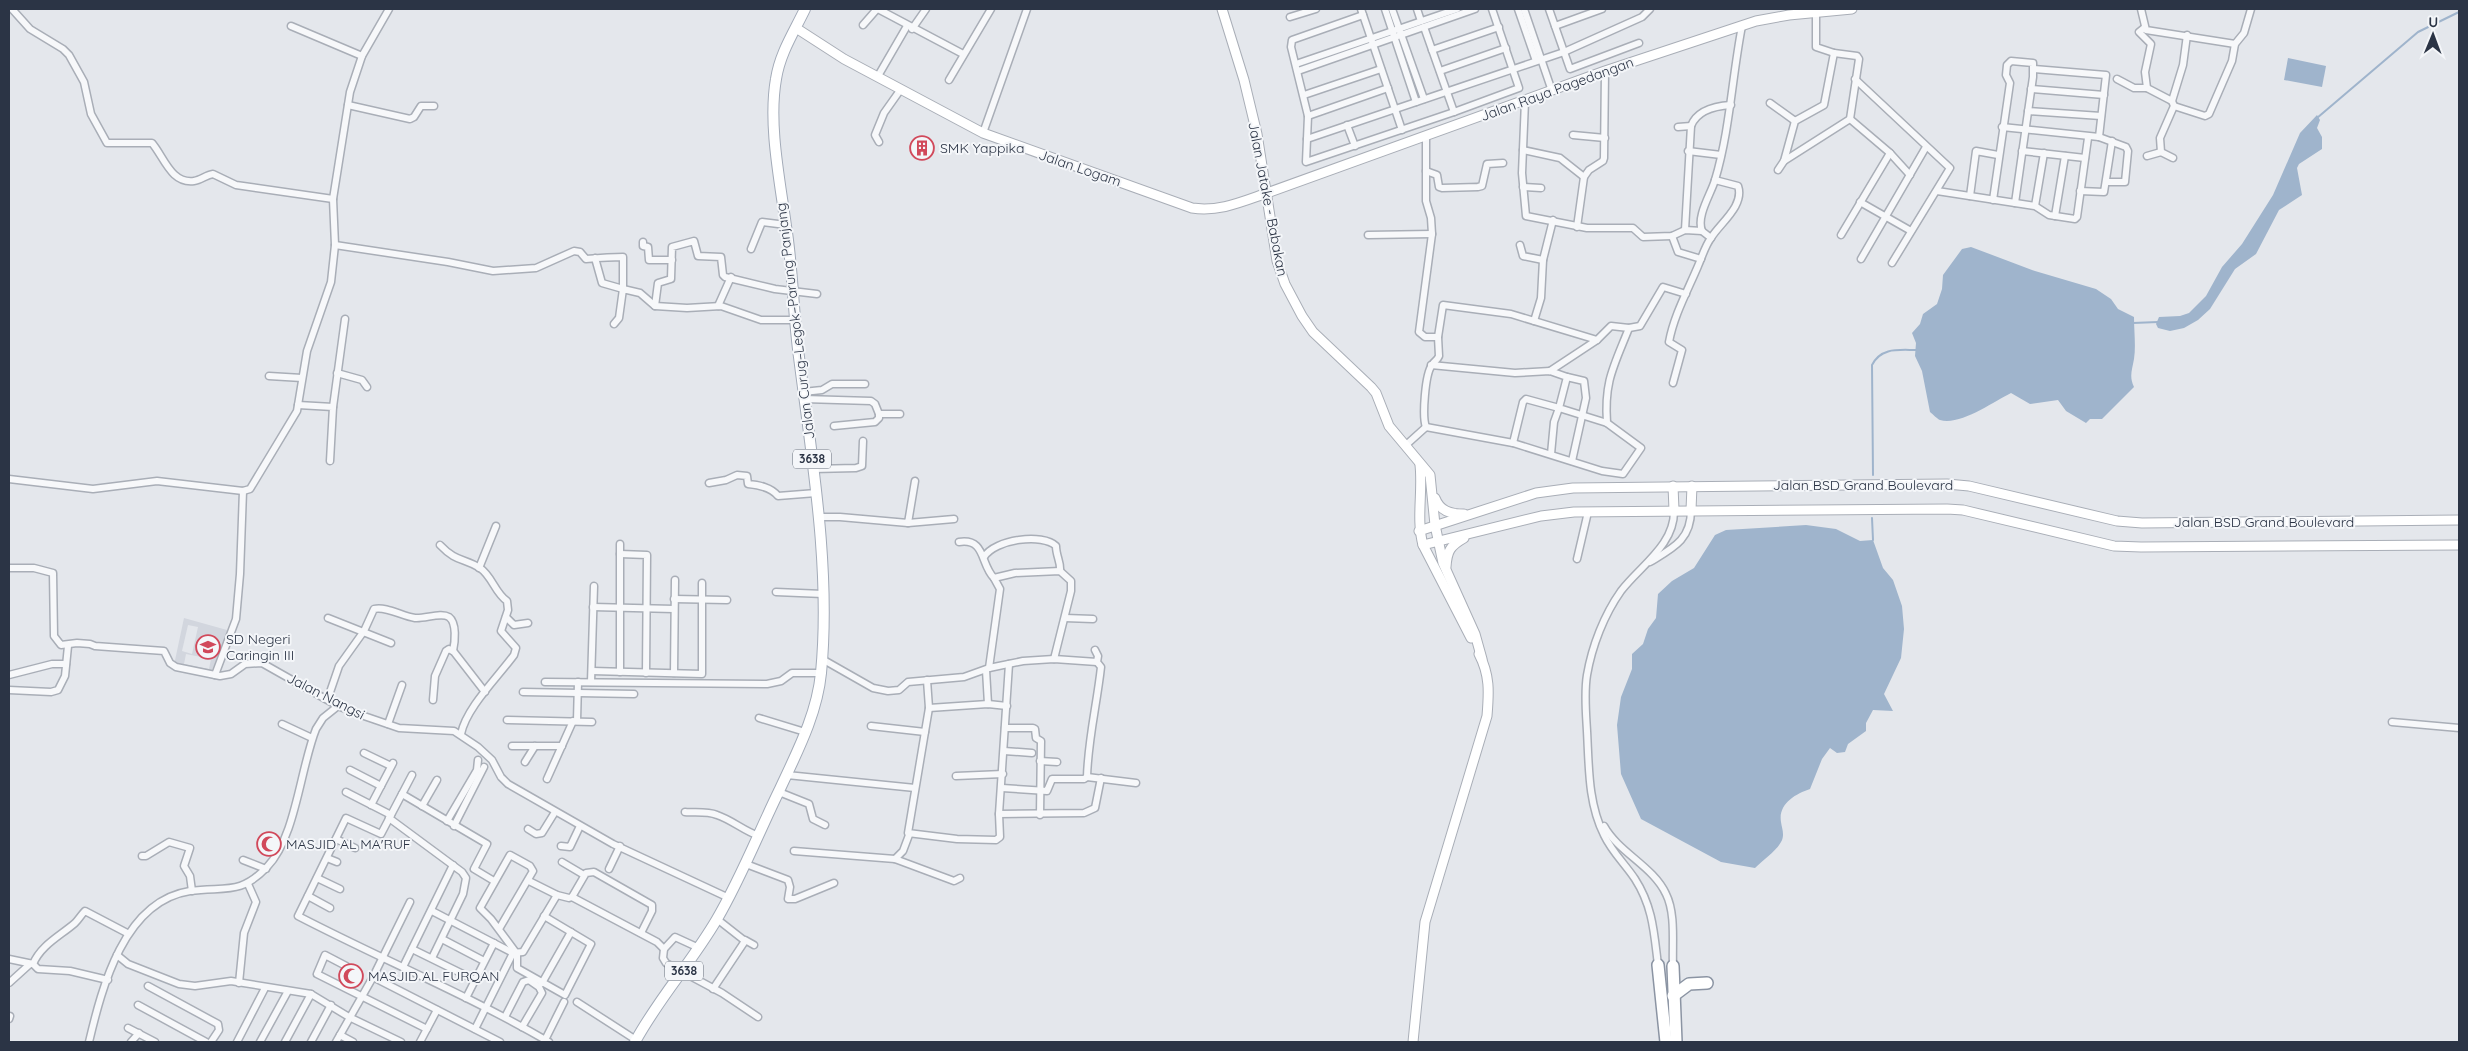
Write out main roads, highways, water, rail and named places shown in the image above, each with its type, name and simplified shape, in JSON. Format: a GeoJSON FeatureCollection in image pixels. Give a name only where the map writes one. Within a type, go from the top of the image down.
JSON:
{"type":"FeatureCollection","features":[{"type":"Feature","properties":{"kind":"highway"},"geometry":{"type":"LineString","coordinates":[[1658,965],[1666,1042]]}},
{"type":"Feature","properties":{"kind":"highway"},"geometry":{"type":"LineString","coordinates":[[1673,966],[1676,1042]]}},
{"type":"Feature","properties":{"kind":"highway"},"geometry":{"type":"LineString","coordinates":[[1673,996],[1689,984],[1707,983]]}},
{"type":"Feature","properties":{"kind":"main road","name":"Jalan Curug–Legok–Parung Panjang"},"geometry":{"type":"LineString","coordinates":[[635,1041],[683,973],[729,898],[787,775],[817,698],[822,659],[823,594],[818,517],[794,320],[786,225],[780,196],[774,91],[776,75],[787,44],[806,9]]}},
{"type":"Feature","properties":{"kind":"main road","name":"Jalan Jatake - Babakan"},"geometry":{"type":"LineString","coordinates":[[1222,9],[1244,80],[1267,193],[1277,261],[1285,284],[1302,316],[1327,347],[1376,393],[1389,426],[1430,476],[1433,493]]}},
{"type":"Feature","properties":{"kind":"main road","name":"Jalan Raya Pagedangan"},"geometry":{"type":"LineString","coordinates":[[1267,193],[1604,71],[1742,26],[1790,12],[1852,9]]}},
{"type":"Feature","properties":{"kind":"main road","name":"Jalan Logam"},"geometry":{"type":"LineString","coordinates":[[796,28],[844,59],[983,133],[1192,208],[1210,210],[1224,208],[1267,193]]}},
{"type":"Feature","properties":{"kind":"main road"},"geometry":{"type":"LineString","coordinates":[[1420,465],[1422,484],[1419,530],[1423,545],[1482,659]]}},
{"type":"Feature","properties":{"kind":"main road","name":"Jalan BSD Grand Boulevard"},"geometry":{"type":"LineString","coordinates":[[1419,530],[1536,493],[1573,488],[1673,486],[1947,484],[1969,486],[2117,521],[2142,523],[2459,520]]}},
{"type":"Feature","properties":{"kind":"main road"},"geometry":{"type":"LineString","coordinates":[[1673,486],[1674,510]]}},
{"type":"Feature","properties":{"kind":"main road"},"geometry":{"type":"LineString","coordinates":[[1691,510],[1692,486]]}},
{"type":"Feature","properties":{"kind":"main road"},"geometry":{"type":"LineString","coordinates":[[1433,493],[1438,506],[1444,511],[1453,514],[1470,514]]}},
{"type":"Feature","properties":{"kind":"main road"},"geometry":{"type":"LineString","coordinates":[[1413,1042],[1425,922],[1487,716],[1489,685],[1475,634],[1446,571],[1435,525],[1433,493]]}},
{"type":"Feature","properties":{"kind":"main road","name":"Jalan BSD Grand Boulevard"},"geometry":{"type":"LineString","coordinates":[[1423,545],[1541,516],[1588,512],[1947,509],[1963,510],[2114,546],[2141,548],[2459,545]]}},
{"type":"Feature","properties":{"kind":"main road"},"geometry":{"type":"LineString","coordinates":[[1446,571],[1448,551],[1451,546],[1470,534]]}},
{"type":"Feature","properties":{"kind":"water"},"geometry":{"type":"Polygon","coordinates":[[[2288,58],[2326,66],[2322,87],[2284,80],[2288,58]]]}},
{"type":"Feature","properties":{"kind":"water"},"geometry":{"type":"Polygon","coordinates":[[[2317,115],[2320,120],[2317,128],[2322,137],[2322,149],[2299,164],[2297,168],[2302,195],[2279,210],[2256,254],[2235,269],[2210,309],[2198,320],[2184,328],[2170,331],[2158,328],[2156,324],[2159,317],[2180,316],[2189,313],[2206,296],[2222,267],[2242,244],[2273,195],[2300,133],[2317,115]]]}},
{"type":"Feature","properties":{"kind":"water"},"geometry":{"type":"Polygon","coordinates":[[[1971,247],[2035,271],[2096,289],[2111,299],[2118,309],[2134,317],[2135,349],[2131,377],[2134,387],[2102,419],[2090,419],[2086,423],[2066,411],[2058,400],[2030,404],[2011,393],[1957,420],[1940,420],[1930,412],[1922,371],[1915,356],[1916,343],[1912,333],[1920,324],[1923,314],[1937,304],[1942,289],[1943,275],[1962,249],[1971,247]]]}},
{"type":"Feature","properties":{"kind":"water"},"geometry":{"type":"Polygon","coordinates":[[[1806,525],[1836,529],[1860,541],[1873,540],[1883,568],[1893,580],[1902,606],[1904,629],[1901,658],[1884,694],[1893,711],[1873,710],[1866,723],[1866,731],[1848,744],[1845,752],[1837,753],[1830,748],[1822,759],[1810,789],[1793,797],[1782,810],[1783,834],[1781,842],[1755,868],[1721,862],[1641,819],[1621,774],[1617,725],[1621,697],[1632,669],[1632,654],[1643,644],[1648,629],[1656,618],[1658,594],[1672,581],[1694,568],[1715,535],[1726,530],[1806,525]]]}},
{"type":"Feature","properties":{"kind":"waterway"},"geometry":{"type":"LineString","coordinates":[[2317,118],[2418,32],[2459,12]]}},
{"type":"Feature","properties":{"kind":"waterway"},"geometry":{"type":"LineString","coordinates":[[2133,323],[2158,322]]}},
{"type":"Feature","properties":{"kind":"waterway"},"geometry":{"type":"LineString","coordinates":[[1873,475],[1872,365],[1885,352],[1916,350]]}},
{"type":"Feature","properties":{"kind":"waterway"},"geometry":{"type":"LineString","coordinates":[[1872,518],[1873,540]]}},
{"type":"Feature","properties":{"kind":"place","name":"SMK Yappika"},"geometry":{"type":"Point","coordinates":[922,148]}},
{"type":"Feature","properties":{"kind":"place","name":"SD Negeri Caringin III"},"geometry":{"type":"Point","coordinates":[208,647]}},
{"type":"Feature","properties":{"kind":"place","name":"MASJID AL MA'RUF"},"geometry":{"type":"Point","coordinates":[269,844]}},
{"type":"Feature","properties":{"kind":"place","name":"MASJID AL FURQAN"},"geometry":{"type":"Point","coordinates":[351,976]}}]}
